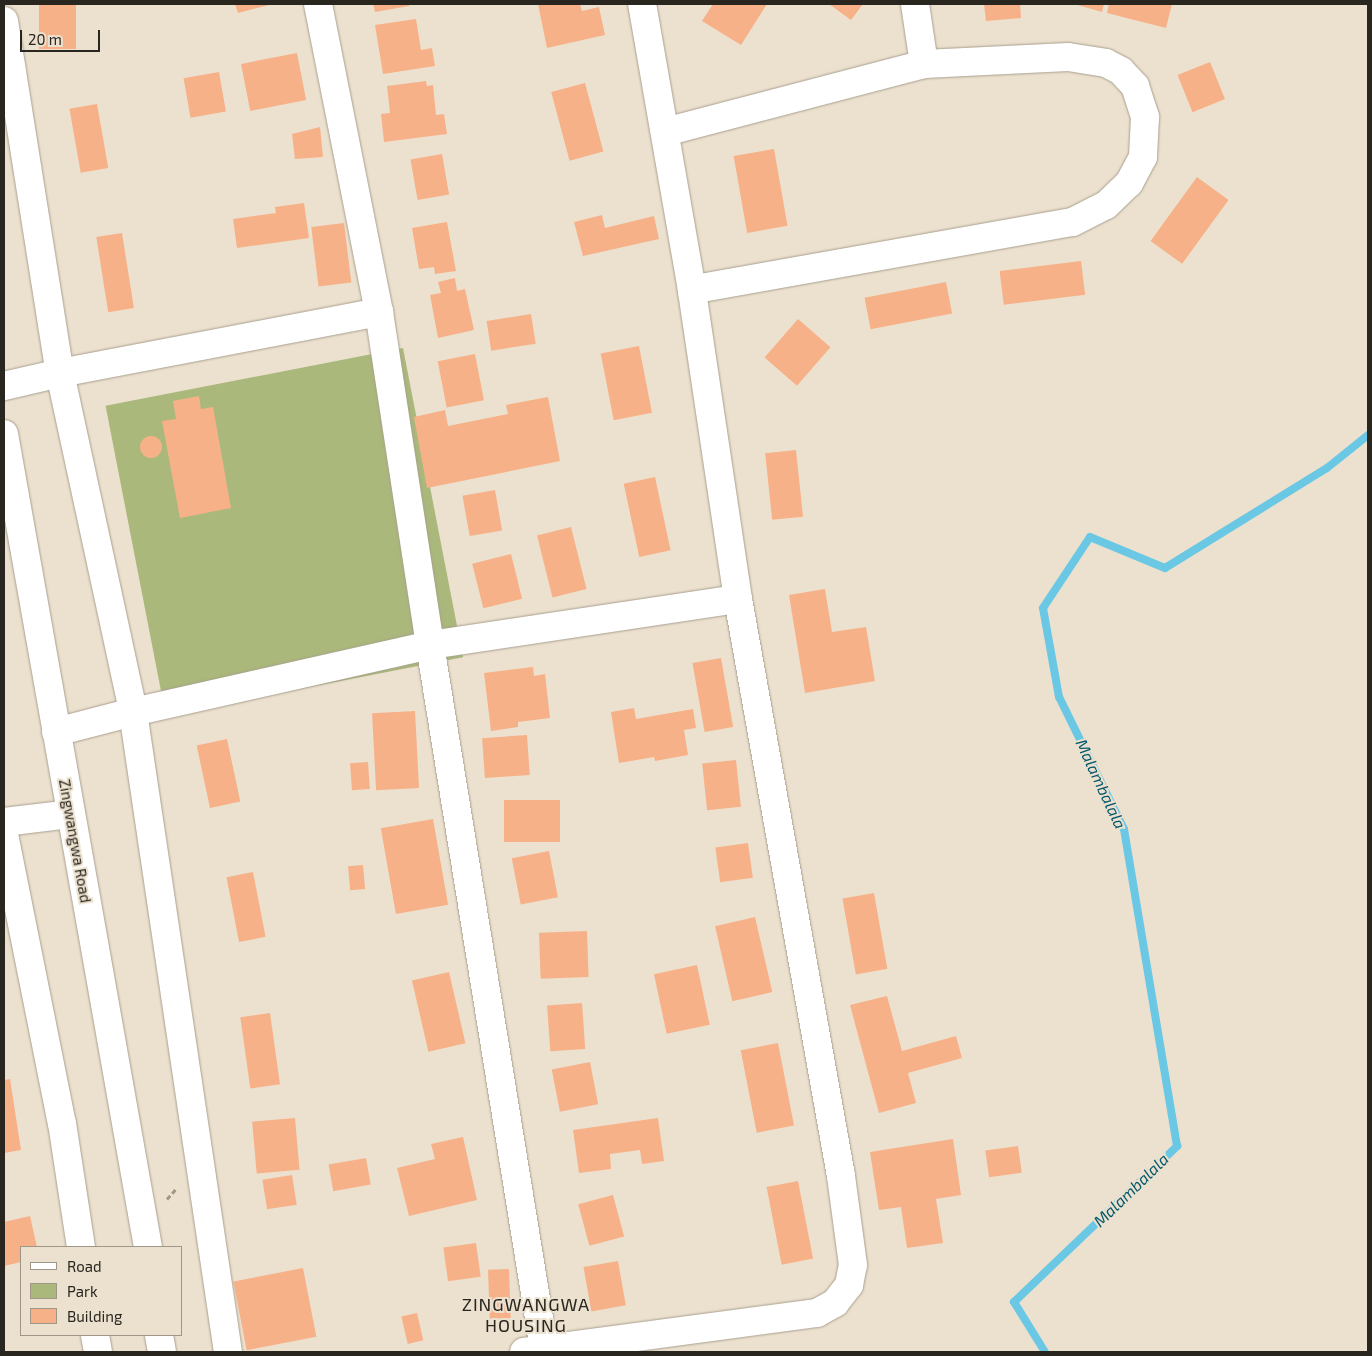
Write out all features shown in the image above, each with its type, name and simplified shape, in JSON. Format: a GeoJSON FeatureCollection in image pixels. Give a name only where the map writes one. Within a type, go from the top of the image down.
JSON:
{"type":"FeatureCollection","features":[{"type":"Feature","properties":{"kind":"street"},"geometry":{"type":"LineString","coordinates":[[318,4],[379,312],[534,1350],[817,1313],[835,1303],[849,1285],[853,1264],[841,1176],[738,599],[692,290],[642,4]]}},
{"type":"Feature","properties":{"kind":"street"},"geometry":{"type":"LineString","coordinates":[[915,4],[924,64]]}},
{"type":"Feature","properties":{"kind":"street"},"geometry":{"type":"LineString","coordinates":[[4,21],[60,373],[133,712],[228,1352]]}},
{"type":"Feature","properties":{"kind":"street"},"geometry":{"type":"LineString","coordinates":[[665,132],[924,64],[1068,57],[1106,63],[1121,71],[1136,86],[1145,118],[1143,157],[1129,183],[1106,206],[1072,222],[692,290]]}},
{"type":"Feature","properties":{"kind":"street"},"geometry":{"type":"LineString","coordinates":[[4,386],[60,373],[379,312]]}},
{"type":"Feature","properties":{"kind":"street","name":"Zingwangwa Road"},"geometry":{"type":"LineString","coordinates":[[4,434],[9,490],[56,732],[146,1235]]}},
{"type":"Feature","properties":{"kind":"street"},"geometry":{"type":"LineString","coordinates":[[56,732],[133,712],[430,645],[738,599]]}},
{"type":"Feature","properties":{"kind":"street"},"geometry":{"type":"LineString","coordinates":[[4,822],[70,814]]}},
{"type":"Feature","properties":{"kind":"street"},"geometry":{"type":"LineString","coordinates":[[4,834],[62,1124],[81,1246]]}},
{"type":"Feature","properties":{"kind":"street"},"geometry":{"type":"LineString","coordinates":[[95,1336],[98,1352]]}},
{"type":"Feature","properties":{"kind":"street"},"geometry":{"type":"LineString","coordinates":[[159,1336],[162,1352]]}},
{"type":"Feature","properties":{"kind":"path"},"geometry":{"type":"LineString","coordinates":[[146,1235],[201,1163]]}},
{"type":"Feature","properties":{"kind":"green space"},"geometry":{"type":"Polygon","coordinates":[[[403,348],[463,657],[166,715],[106,406],[403,348]]]}},
{"type":"Feature","properties":{"kind":"building"},"geometry":{"type":"Polygon","coordinates":[[[39,4],[76,4],[76,49],[39,49],[39,4]]]}},
{"type":"Feature","properties":{"kind":"building"},"geometry":{"type":"Polygon","coordinates":[[[235,4],[269,4],[269,5],[238,13],[235,4]]]}},
{"type":"Feature","properties":{"kind":"building"},"geometry":{"type":"Polygon","coordinates":[[[373,4],[409,4],[409,6],[375,12],[373,4]]]}},
{"type":"Feature","properties":{"kind":"building"},"geometry":{"type":"Polygon","coordinates":[[[538,4],[580,4],[582,11],[599,7],[605,35],[547,48],[538,4]]]}},
{"type":"Feature","properties":{"kind":"building"},"geometry":{"type":"Polygon","coordinates":[[[713,4],[767,4],[741,45],[702,21],[713,4]]]}},
{"type":"Feature","properties":{"kind":"building"},"geometry":{"type":"Polygon","coordinates":[[[829,4],[863,4],[851,20],[829,4]]]}},
{"type":"Feature","properties":{"kind":"building"},"geometry":{"type":"Polygon","coordinates":[[[984,4],[1020,4],[1021,18],[986,21],[984,4]]]}},
{"type":"Feature","properties":{"kind":"building"},"geometry":{"type":"Polygon","coordinates":[[[1074,4],[1104,4],[1102,12],[1074,4]]]}},
{"type":"Feature","properties":{"kind":"building"},"geometry":{"type":"Polygon","coordinates":[[[1109,4],[1172,4],[1166,28],[1107,13],[1109,4]]]}},
{"type":"Feature","properties":{"kind":"building"},"geometry":{"type":"Polygon","coordinates":[[[416,19],[421,50],[432,48],[435,66],[383,74],[375,25],[416,19]]]}},
{"type":"Feature","properties":{"kind":"building"},"geometry":{"type":"Polygon","coordinates":[[[297,53],[306,100],[250,111],[241,64],[297,53]]]}},
{"type":"Feature","properties":{"kind":"building"},"geometry":{"type":"Polygon","coordinates":[[[1210,62],[1225,99],[1193,112],[1178,75],[1210,62]]]}},
{"type":"Feature","properties":{"kind":"building"},"geometry":{"type":"Polygon","coordinates":[[[219,72],[226,111],[190,118],[184,78],[219,72]]]}},
{"type":"Feature","properties":{"kind":"building"},"geometry":{"type":"Polygon","coordinates":[[[426,81],[427,86],[433,85],[436,115],[444,114],[447,134],[384,142],[381,114],[390,113],[387,86],[426,81]]]}},
{"type":"Feature","properties":{"kind":"building"},"geometry":{"type":"Polygon","coordinates":[[[585,83],[603,152],[570,161],[551,92],[585,83]]]}},
{"type":"Feature","properties":{"kind":"building"},"geometry":{"type":"Polygon","coordinates":[[[97,104],[108,168],[81,173],[69,109],[97,104]]]}},
{"type":"Feature","properties":{"kind":"building"},"geometry":{"type":"Polygon","coordinates":[[[320,127],[323,157],[295,159],[292,134],[320,127]]]}},
{"type":"Feature","properties":{"kind":"building"},"geometry":{"type":"Polygon","coordinates":[[[774,149],[788,226],[747,233],[734,156],[774,149]]]}},
{"type":"Feature","properties":{"kind":"building"},"geometry":{"type":"Polygon","coordinates":[[[442,154],[449,194],[418,200],[410,160],[442,154]]]}},
{"type":"Feature","properties":{"kind":"building"},"geometry":{"type":"Polygon","coordinates":[[[1197,177],[1229,200],[1182,264],[1151,241],[1197,177]]]}},
{"type":"Feature","properties":{"kind":"building"},"geometry":{"type":"Polygon","coordinates":[[[304,203],[309,238],[237,248],[233,219],[276,213],[275,207],[304,203]]]}},
{"type":"Feature","properties":{"kind":"building"},"geometry":{"type":"Polygon","coordinates":[[[602,215],[605,228],[654,216],[659,239],[583,256],[574,222],[602,215]]]}},
{"type":"Feature","properties":{"kind":"building"},"geometry":{"type":"Polygon","coordinates":[[[447,222],[456,271],[435,274],[434,267],[419,269],[412,228],[447,222]]]}},
{"type":"Feature","properties":{"kind":"building"},"geometry":{"type":"Polygon","coordinates":[[[344,223],[351,283],[319,287],[311,227],[344,223]]]}},
{"type":"Feature","properties":{"kind":"building"},"geometry":{"type":"Polygon","coordinates":[[[122,233],[134,308],[108,312],[96,237],[122,233]]]}},
{"type":"Feature","properties":{"kind":"building"},"geometry":{"type":"Polygon","coordinates":[[[1081,261],[1085,295],[1004,305],[1000,271],[1081,261]]]}},
{"type":"Feature","properties":{"kind":"building"},"geometry":{"type":"Polygon","coordinates":[[[455,278],[457,291],[465,289],[474,330],[438,338],[430,295],[441,293],[438,282],[455,278]]]}},
{"type":"Feature","properties":{"kind":"building"},"geometry":{"type":"Polygon","coordinates":[[[946,282],[952,313],[871,329],[865,298],[946,282]]]}},
{"type":"Feature","properties":{"kind":"building"},"geometry":{"type":"Polygon","coordinates":[[[531,314],[536,344],[491,351],[487,321],[531,314]]]}},
{"type":"Feature","properties":{"kind":"building"},"geometry":{"type":"Polygon","coordinates":[[[798,319],[830,347],[797,386],[765,357],[798,319]]]}},
{"type":"Feature","properties":{"kind":"building"},"geometry":{"type":"Polygon","coordinates":[[[639,346],[652,413],[614,420],[601,353],[639,346]]]}},
{"type":"Feature","properties":{"kind":"building"},"geometry":{"type":"Polygon","coordinates":[[[475,354],[484,400],[447,407],[438,361],[475,354]]]}},
{"type":"Feature","properties":{"kind":"building"},"geometry":{"type":"Polygon","coordinates":[[[199,396],[201,409],[213,407],[231,508],[180,518],[162,421],[176,419],[173,401],[199,396]]]}},
{"type":"Feature","properties":{"kind":"building"},"geometry":{"type":"Polygon","coordinates":[[[548,397],[560,461],[427,488],[414,417],[445,410],[448,426],[508,414],[506,405],[548,397]]]}},
{"type":"Feature","properties":{"kind":"building"},"geometry":{"type":"Polygon","coordinates":[[[151,436],[159,439],[162,447],[159,455],[151,458],[143,455],[140,447],[143,439],[151,436]]]}},
{"type":"Feature","properties":{"kind":"building"},"geometry":{"type":"Polygon","coordinates":[[[796,450],[803,517],[772,520],[765,453],[796,450]]]}},
{"type":"Feature","properties":{"kind":"building"},"geometry":{"type":"Polygon","coordinates":[[[655,477],[671,550],[639,557],[624,484],[655,477]]]}},
{"type":"Feature","properties":{"kind":"building"},"geometry":{"type":"Polygon","coordinates":[[[495,490],[502,530],[470,536],[463,496],[495,490]]]}},
{"type":"Feature","properties":{"kind":"building"},"geometry":{"type":"Polygon","coordinates":[[[571,527],[586,589],[553,598],[537,535],[571,527]]]}},
{"type":"Feature","properties":{"kind":"building"},"geometry":{"type":"Polygon","coordinates":[[[511,554],[522,599],[483,608],[472,564],[511,554]]]}},
{"type":"Feature","properties":{"kind":"building"},"geometry":{"type":"Polygon","coordinates":[[[825,589],[832,632],[866,627],[875,681],[805,693],[789,595],[825,589]]]}},
{"type":"Feature","properties":{"kind":"building"},"geometry":{"type":"Polygon","coordinates":[[[721,658],[733,727],[705,732],[692,663],[721,658]]]}},
{"type":"Feature","properties":{"kind":"building"},"geometry":{"type":"Polygon","coordinates":[[[533,667],[534,676],[545,674],[550,718],[518,722],[518,727],[491,731],[484,673],[533,667]]]}},
{"type":"Feature","properties":{"kind":"building"},"geometry":{"type":"Polygon","coordinates":[[[634,708],[636,719],[693,709],[696,728],[684,730],[688,755],[655,761],[654,757],[619,763],[611,712],[634,708]]]}},
{"type":"Feature","properties":{"kind":"building"},"geometry":{"type":"Polygon","coordinates":[[[415,711],[419,788],[376,790],[372,713],[415,711]]]}},
{"type":"Feature","properties":{"kind":"building"},"geometry":{"type":"Polygon","coordinates":[[[527,735],[530,775],[485,778],[482,738],[527,735]]]}},
{"type":"Feature","properties":{"kind":"building"},"geometry":{"type":"Polygon","coordinates":[[[227,739],[240,802],[210,808],[197,745],[227,739]]]}},
{"type":"Feature","properties":{"kind":"building"},"geometry":{"type":"Polygon","coordinates":[[[736,760],[741,807],[707,810],[702,764],[736,760]]]}},
{"type":"Feature","properties":{"kind":"building"},"geometry":{"type":"Polygon","coordinates":[[[368,762],[370,789],[352,790],[350,763],[368,762]]]}},
{"type":"Feature","properties":{"kind":"building"},"geometry":{"type":"Polygon","coordinates":[[[504,800],[560,800],[560,842],[504,842],[504,800]]]}},
{"type":"Feature","properties":{"kind":"building"},"geometry":{"type":"Polygon","coordinates":[[[433,819],[448,905],[396,914],[381,828],[433,819]]]}},
{"type":"Feature","properties":{"kind":"building"},"geometry":{"type":"Polygon","coordinates":[[[748,843],[753,878],[720,882],[715,848],[748,843]]]}},
{"type":"Feature","properties":{"kind":"building"},"geometry":{"type":"Polygon","coordinates":[[[549,851],[558,897],[521,904],[512,858],[549,851]]]}},
{"type":"Feature","properties":{"kind":"building"},"geometry":{"type":"Polygon","coordinates":[[[363,865],[365,889],[350,890],[348,866],[363,865]]]}},
{"type":"Feature","properties":{"kind":"building"},"geometry":{"type":"Polygon","coordinates":[[[253,872],[266,937],[239,942],[226,877],[253,872]]]}},
{"type":"Feature","properties":{"kind":"building"},"geometry":{"type":"Polygon","coordinates":[[[874,893],[887,969],[856,974],[842,899],[874,893]]]}},
{"type":"Feature","properties":{"kind":"building"},"geometry":{"type":"Polygon","coordinates":[[[755,917],[772,992],[732,1001],[715,926],[755,917]]]}},
{"type":"Feature","properties":{"kind":"building"},"geometry":{"type":"Polygon","coordinates":[[[587,931],[589,977],[541,979],[539,933],[587,931]]]}},
{"type":"Feature","properties":{"kind":"building"},"geometry":{"type":"Polygon","coordinates":[[[697,965],[710,1025],[667,1034],[654,974],[697,965]]]}},
{"type":"Feature","properties":{"kind":"building"},"geometry":{"type":"Polygon","coordinates":[[[449,972],[465,1043],[428,1052],[412,981],[449,972]]]}},
{"type":"Feature","properties":{"kind":"building"},"geometry":{"type":"Polygon","coordinates":[[[887,996],[902,1051],[956,1036],[962,1058],[908,1073],[916,1103],[879,1113],[850,1005],[887,996]]]}},
{"type":"Feature","properties":{"kind":"building"},"geometry":{"type":"Polygon","coordinates":[[[582,1003],[585,1049],[550,1051],[547,1005],[582,1003]]]}},
{"type":"Feature","properties":{"kind":"building"},"geometry":{"type":"Polygon","coordinates":[[[270,1013],[280,1084],[250,1088],[240,1017],[270,1013]]]}},
{"type":"Feature","properties":{"kind":"building"},"geometry":{"type":"Polygon","coordinates":[[[778,1043],[794,1125],[757,1133],[741,1050],[778,1043]]]}},
{"type":"Feature","properties":{"kind":"building"},"geometry":{"type":"Polygon","coordinates":[[[590,1062],[598,1104],[560,1112],[552,1069],[590,1062]]]}},
{"type":"Feature","properties":{"kind":"building"},"geometry":{"type":"Polygon","coordinates":[[[10,1079],[21,1150],[4,1153],[4,1080],[10,1079]]]}},
{"type":"Feature","properties":{"kind":"building"},"geometry":{"type":"Polygon","coordinates":[[[295,1118],[300,1170],[257,1174],[252,1122],[295,1118]]]}},
{"type":"Feature","properties":{"kind":"building"},"geometry":{"type":"Polygon","coordinates":[[[658,1118],[664,1161],[642,1164],[640,1150],[610,1154],[611,1169],[579,1173],[573,1130],[658,1118]]]}},
{"type":"Feature","properties":{"kind":"building"},"geometry":{"type":"Polygon","coordinates":[[[463,1137],[477,1200],[409,1216],[397,1168],[435,1159],[431,1144],[463,1137]]]}},
{"type":"Feature","properties":{"kind":"building"},"geometry":{"type":"Polygon","coordinates":[[[953,1139],[961,1195],[936,1199],[943,1243],[907,1248],[901,1207],[879,1210],[870,1152],[953,1139]]]}},
{"type":"Feature","properties":{"kind":"building"},"geometry":{"type":"Polygon","coordinates":[[[1018,1146],[1022,1173],[989,1177],[985,1151],[1018,1146]]]}},
{"type":"Feature","properties":{"kind":"building"},"geometry":{"type":"Polygon","coordinates":[[[366,1158],[371,1185],[333,1191],[329,1165],[366,1158]]]}},
{"type":"Feature","properties":{"kind":"building"},"geometry":{"type":"Polygon","coordinates":[[[292,1175],[297,1205],[267,1209],[262,1180],[292,1175]]]}},
{"type":"Feature","properties":{"kind":"building"},"geometry":{"type":"Polygon","coordinates":[[[798,1181],[813,1259],[782,1265],[767,1187],[798,1181]]]}},
{"type":"Feature","properties":{"kind":"building"},"geometry":{"type":"Polygon","coordinates":[[[613,1195],[624,1237],[589,1246],[578,1204],[613,1195]]]}},
{"type":"Feature","properties":{"kind":"building"},"geometry":{"type":"Polygon","coordinates":[[[30,1216],[37,1246],[20,1246],[20,1262],[4,1266],[4,1222],[30,1216]]]}},
{"type":"Feature","properties":{"kind":"building"},"geometry":{"type":"Polygon","coordinates":[[[476,1243],[481,1277],[448,1281],[443,1248],[476,1243]]]}},
{"type":"Feature","properties":{"kind":"building"},"geometry":{"type":"Polygon","coordinates":[[[618,1261],[626,1305],[591,1311],[584,1267],[618,1261]]]}},
{"type":"Feature","properties":{"kind":"building"},"geometry":{"type":"Polygon","coordinates":[[[303,1268],[316,1337],[247,1350],[233,1282],[303,1268]]]}},
{"type":"Feature","properties":{"kind":"building"},"geometry":{"type":"Polygon","coordinates":[[[509,1269],[511,1318],[490,1319],[488,1270],[509,1269]]]}},
{"type":"Feature","properties":{"kind":"building"},"geometry":{"type":"Polygon","coordinates":[[[417,1313],[423,1340],[408,1344],[401,1317],[417,1313]]]}},
{"type":"Feature","properties":{"kind":"waterway","name":"Malambalala"},"geometry":{"type":"LineString","coordinates":[[1045,1352],[1014,1302],[1177,1146],[1124,829],[1059,697],[1043,608],[1090,537],[1165,568],[1327,468],[1368,435]]}},
{"type":"Feature","properties":{"kind":"district","name":"ZINGWANGWA HOUSING"},"geometry":{"type":"Point","coordinates":[526,1315]}}]}
